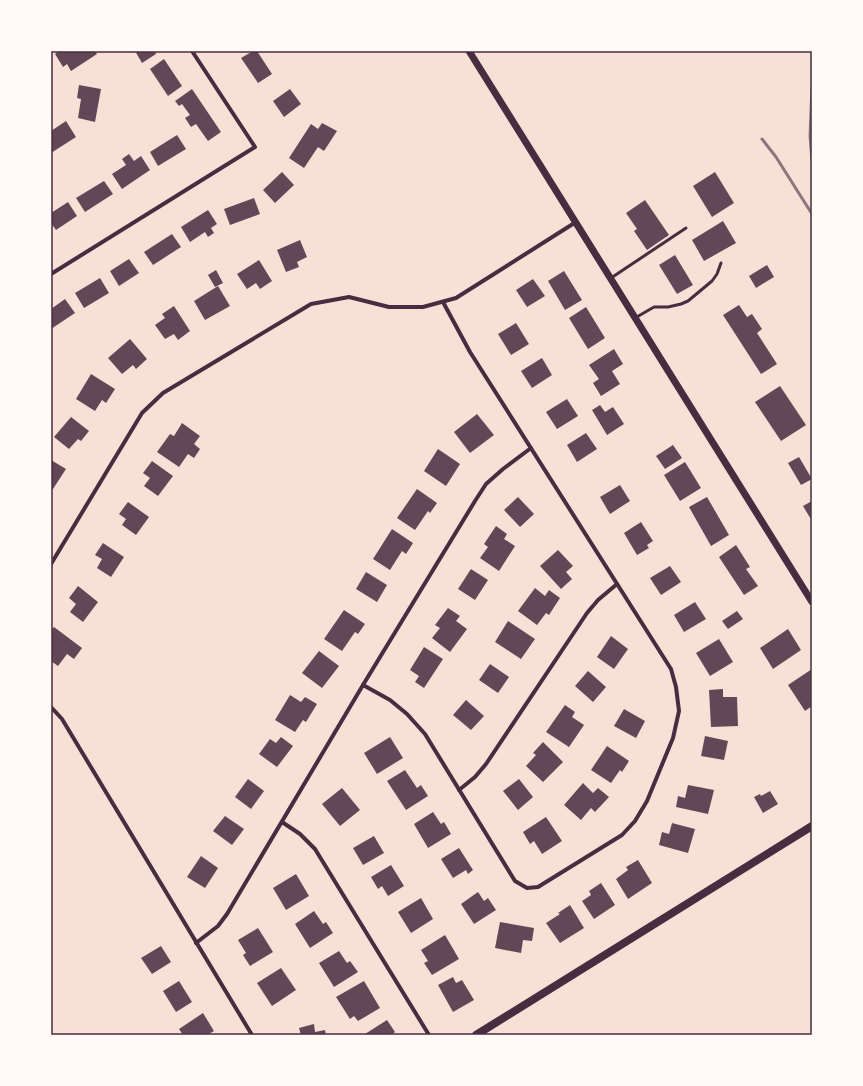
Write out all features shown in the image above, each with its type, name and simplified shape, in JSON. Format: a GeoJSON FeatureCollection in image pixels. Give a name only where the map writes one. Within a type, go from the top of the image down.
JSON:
{"type":"FeatureCollection","features":[{"type":"Feature","properties":{"kind":"main road"},"geometry":{"type":"LineString","coordinates":[[476,1035],[812,826]]}},
{"type":"Feature","properties":{"kind":"street"},"geometry":{"type":"LineString","coordinates":[[51,274],[255,147],[192,51]]}},
{"type":"Feature","properties":{"kind":"street"},"geometry":{"type":"LineString","coordinates":[[470,51],[812,602]]}},
{"type":"Feature","properties":{"kind":"street"},"geometry":{"type":"LineString","coordinates":[[51,564],[142,413],[163,393],[311,304],[349,297],[389,307],[423,307],[456,298],[576,222]]}},
{"type":"Feature","properties":{"kind":"street"},"geometry":{"type":"LineString","coordinates":[[363,684],[390,700],[406,714],[424,734],[515,881],[527,888],[538,887],[622,835],[635,821],[647,801],[673,738],[679,711],[676,687],[671,669],[470,352],[443,302]]}},
{"type":"Feature","properties":{"kind":"street"},"geometry":{"type":"LineString","coordinates":[[196,943],[218,926],[227,914],[363,684],[486,484],[531,448]]}},
{"type":"Feature","properties":{"kind":"street"},"geometry":{"type":"LineString","coordinates":[[459,790],[475,777],[486,764],[587,613],[598,600],[617,584]]}},
{"type":"Feature","properties":{"kind":"street"},"geometry":{"type":"LineString","coordinates":[[51,707],[62,719],[252,1035]]}},
{"type":"Feature","properties":{"kind":"street"},"geometry":{"type":"LineString","coordinates":[[282,822],[300,834],[314,849],[429,1035]]}},
{"type":"Feature","properties":{"kind":"lane"},"geometry":{"type":"LineString","coordinates":[[611,278],[686,228]]}},
{"type":"Feature","properties":{"kind":"lane"},"geometry":{"type":"LineString","coordinates":[[635,318],[654,307],[668,307],[688,301],[712,281],[717,274],[721,263]]}},
{"type":"Feature","properties":{"kind":"building"},"geometry":{"type":"Polygon","coordinates":[[[59,51],[95,51],[97,54],[71,71],[67,64],[63,67],[55,54],[59,51]]]}},
{"type":"Feature","properties":{"kind":"building"},"geometry":{"type":"Polygon","coordinates":[[[135,51],[155,51],[156,54],[142,63],[135,51]]]}},
{"type":"Feature","properties":{"kind":"building"},"geometry":{"type":"Polygon","coordinates":[[[253,51],[257,51],[272,74],[258,83],[241,58],[253,51]]]}},
{"type":"Feature","properties":{"kind":"building"},"geometry":{"type":"Polygon","coordinates":[[[164,59],[182,86],[168,96],[150,69],[164,59]]]}},
{"type":"Feature","properties":{"kind":"building"},"geometry":{"type":"Polygon","coordinates":[[[79,85],[101,89],[95,122],[78,118],[81,99],[77,98],[79,85]]]}},
{"type":"Feature","properties":{"kind":"building"},"geometry":{"type":"Polygon","coordinates":[[[192,89],[221,132],[208,141],[196,124],[191,127],[185,118],[190,115],[182,104],[179,106],[175,101],[192,89]]]}},
{"type":"Feature","properties":{"kind":"building"},"geometry":{"type":"Polygon","coordinates":[[[290,89],[301,104],[284,117],[273,101],[290,89]]]}},
{"type":"Feature","properties":{"kind":"building"},"geometry":{"type":"Polygon","coordinates":[[[66,121],[76,137],[51,153],[51,131],[66,121]]]}},
{"type":"Feature","properties":{"kind":"building"},"geometry":{"type":"Polygon","coordinates":[[[322,123],[337,131],[324,151],[318,147],[304,168],[289,158],[311,124],[318,129],[322,123]]]}},
{"type":"Feature","properties":{"kind":"building"},"geometry":{"type":"Polygon","coordinates":[[[177,135],[186,149],[158,166],[150,152],[177,135]]]}},
{"type":"Feature","properties":{"kind":"building"},"geometry":{"type":"Polygon","coordinates":[[[129,154],[134,161],[141,156],[150,170],[122,189],[112,174],[126,165],[122,159],[129,154]]]}},
{"type":"Feature","properties":{"kind":"building"},"geometry":{"type":"Polygon","coordinates":[[[282,172],[294,185],[275,203],[263,190],[282,172]]]}},
{"type":"Feature","properties":{"kind":"building"},"geometry":{"type":"Polygon","coordinates":[[[715,172],[734,203],[712,217],[693,186],[715,172]]]}},
{"type":"Feature","properties":{"kind":"building"},"geometry":{"type":"Polygon","coordinates":[[[104,181],[113,194],[85,212],[76,198],[104,181]]]}},
{"type":"Feature","properties":{"kind":"building"},"geometry":{"type":"Polygon","coordinates":[[[254,198],[260,214],[230,225],[224,209],[254,198]]]}},
{"type":"Feature","properties":{"kind":"building"},"geometry":{"type":"Polygon","coordinates":[[[645,200],[669,235],[647,250],[634,231],[637,229],[626,213],[645,200]]]}},
{"type":"Feature","properties":{"kind":"building"},"geometry":{"type":"Polygon","coordinates":[[[68,202],[77,216],[56,230],[51,223],[51,213],[68,202]]]}},
{"type":"Feature","properties":{"kind":"building"},"geometry":{"type":"Polygon","coordinates":[[[208,210],[217,224],[211,228],[214,233],[208,237],[205,232],[190,242],[181,227],[208,210]]]}},
{"type":"Feature","properties":{"kind":"building"},"geometry":{"type":"Polygon","coordinates":[[[723,221],[736,243],[704,261],[692,240],[723,221]]]}},
{"type":"Feature","properties":{"kind":"building"},"geometry":{"type":"Polygon","coordinates":[[[172,234],[181,247],[153,265],[144,252],[172,234]]]}},
{"type":"Feature","properties":{"kind":"building"},"geometry":{"type":"Polygon","coordinates":[[[300,240],[307,257],[297,262],[299,267],[286,272],[277,250],[300,240]]]}},
{"type":"Feature","properties":{"kind":"building"},"geometry":{"type":"Polygon","coordinates":[[[675,255],[693,285],[677,294],[659,265],[675,255]]]}},
{"type":"Feature","properties":{"kind":"building"},"geometry":{"type":"Polygon","coordinates":[[[129,259],[139,273],[119,286],[110,271],[129,259]]]}},
{"type":"Feature","properties":{"kind":"building"},"geometry":{"type":"Polygon","coordinates":[[[259,260],[272,281],[260,289],[256,283],[247,289],[237,274],[259,260]]]}},
{"type":"Feature","properties":{"kind":"building"},"geometry":{"type":"Polygon","coordinates":[[[767,265],[774,277],[756,288],[749,276],[767,265]]]}},
{"type":"Feature","properties":{"kind":"building"},"geometry":{"type":"Polygon","coordinates":[[[216,270],[223,283],[215,287],[208,275],[216,270]]]}},
{"type":"Feature","properties":{"kind":"building"},"geometry":{"type":"Polygon","coordinates":[[[564,271],[582,300],[565,310],[548,281],[564,271]]]}},
{"type":"Feature","properties":{"kind":"building"},"geometry":{"type":"Polygon","coordinates":[[[100,278],[109,293],[84,308],[75,293],[100,278]]]}},
{"type":"Feature","properties":{"kind":"building"},"geometry":{"type":"Polygon","coordinates":[[[533,279],[545,296],[527,307],[516,290],[533,279]]]}},
{"type":"Feature","properties":{"kind":"building"},"geometry":{"type":"Polygon","coordinates":[[[218,286],[230,306],[205,320],[194,301],[218,286]]]}},
{"type":"Feature","properties":{"kind":"building"},"geometry":{"type":"Polygon","coordinates":[[[65,299],[75,313],[51,329],[51,309],[65,299]]]}},
{"type":"Feature","properties":{"kind":"building"},"geometry":{"type":"Polygon","coordinates":[[[739,305],[747,317],[752,314],[762,329],[757,333],[777,364],[761,374],[723,315],[739,305]]]}},
{"type":"Feature","properties":{"kind":"building"},"geometry":{"type":"Polygon","coordinates":[[[174,306],[190,331],[178,340],[174,334],[165,339],[155,325],[165,318],[162,314],[174,306]]]}},
{"type":"Feature","properties":{"kind":"building"},"geometry":{"type":"Polygon","coordinates":[[[586,307],[605,338],[588,349],[569,318],[586,307]]]}},
{"type":"Feature","properties":{"kind":"building"},"geometry":{"type":"Polygon","coordinates":[[[516,323],[529,344],[511,355],[498,334],[516,323]]]}},
{"type":"Feature","properties":{"kind":"building"},"geometry":{"type":"Polygon","coordinates":[[[130,339],[147,359],[136,369],[133,365],[122,374],[108,358],[130,339]]]}},
{"type":"Feature","properties":{"kind":"building"},"geometry":{"type":"Polygon","coordinates":[[[614,349],[623,364],[612,371],[620,384],[601,396],[593,383],[599,379],[589,365],[614,349]]]}},
{"type":"Feature","properties":{"kind":"building"},"geometry":{"type":"Polygon","coordinates":[[[542,358],[552,375],[532,388],[521,371],[542,358]]]}},
{"type":"Feature","properties":{"kind":"building"},"geometry":{"type":"Polygon","coordinates":[[[91,374],[115,389],[106,403],[102,400],[95,411],[76,399],[91,374]]]}},
{"type":"Feature","properties":{"kind":"building"},"geometry":{"type":"Polygon","coordinates":[[[780,386],[806,425],[781,441],[755,402],[780,386]]]}},
{"type":"Feature","properties":{"kind":"building"},"geometry":{"type":"Polygon","coordinates":[[[567,399],[578,416],[557,429],[546,412],[567,399]]]}},
{"type":"Feature","properties":{"kind":"building"},"geometry":{"type":"Polygon","coordinates":[[[600,405],[605,412],[613,407],[624,424],[607,435],[592,410],[600,405]]]}},
{"type":"Feature","properties":{"kind":"building"},"geometry":{"type":"Polygon","coordinates":[[[477,414],[494,435],[470,453],[454,432],[477,414]]]}},
{"type":"Feature","properties":{"kind":"building"},"geometry":{"type":"Polygon","coordinates":[[[71,417],[89,431],[81,441],[78,439],[69,449],[54,437],[71,417]]]}},
{"type":"Feature","properties":{"kind":"building"},"geometry":{"type":"Polygon","coordinates":[[[182,423],[200,436],[194,444],[200,449],[194,458],[188,454],[179,467],[157,452],[170,434],[174,436],[182,423]]]}},
{"type":"Feature","properties":{"kind":"building"},"geometry":{"type":"Polygon","coordinates":[[[586,433],[597,449],[577,462],[567,445],[586,433]]]}},
{"type":"Feature","properties":{"kind":"building"},"geometry":{"type":"Polygon","coordinates":[[[673,445],[682,458],[665,469],[656,456],[673,445]]]}},
{"type":"Feature","properties":{"kind":"building"},"geometry":{"type":"Polygon","coordinates":[[[438,449],[460,464],[446,486],[424,471],[438,449]]]}},
{"type":"Feature","properties":{"kind":"building"},"geometry":{"type":"Polygon","coordinates":[[[799,457],[812,479],[801,485],[788,463],[799,457]]]}},
{"type":"Feature","properties":{"kind":"building"},"geometry":{"type":"Polygon","coordinates":[[[51,460],[66,469],[51,492],[51,460]]]}},
{"type":"Feature","properties":{"kind":"building"},"geometry":{"type":"Polygon","coordinates":[[[152,461],[173,476],[158,496],[144,486],[150,478],[143,473],[152,461]]]}},
{"type":"Feature","properties":{"kind":"building"},"geometry":{"type":"Polygon","coordinates":[[[685,462],[701,488],[680,501],[664,475],[685,462]]]}},
{"type":"Feature","properties":{"kind":"building"},"geometry":{"type":"Polygon","coordinates":[[[620,485],[630,501],[610,514],[600,497],[620,485]]]}},
{"type":"Feature","properties":{"kind":"building"},"geometry":{"type":"Polygon","coordinates":[[[417,489],[437,503],[430,513],[428,511],[415,530],[397,518],[417,489]]]}},
{"type":"Feature","properties":{"kind":"building"},"geometry":{"type":"Polygon","coordinates":[[[518,497],[534,514],[520,527],[504,510],[518,497]]]}},
{"type":"Feature","properties":{"kind":"building"},"geometry":{"type":"Polygon","coordinates":[[[707,497],[729,535],[711,546],[689,507],[707,497]]]}},
{"type":"Feature","properties":{"kind":"building"},"geometry":{"type":"Polygon","coordinates":[[[812,501],[812,521],[803,506],[812,501]]]}},
{"type":"Feature","properties":{"kind":"building"},"geometry":{"type":"Polygon","coordinates":[[[128,502],[149,517],[136,535],[122,525],[126,519],[119,514],[128,502]]]}},
{"type":"Feature","properties":{"kind":"building"},"geometry":{"type":"Polygon","coordinates":[[[641,522],[653,541],[647,545],[649,548],[637,555],[624,533],[641,522]]]}},
{"type":"Feature","properties":{"kind":"building"},"geometry":{"type":"Polygon","coordinates":[[[496,526],[507,534],[504,539],[515,546],[499,571],[480,558],[488,547],[484,544],[496,526]]]}},
{"type":"Feature","properties":{"kind":"building"},"geometry":{"type":"Polygon","coordinates":[[[392,529],[413,543],[406,554],[402,551],[390,570],[373,559],[392,529]]]}},
{"type":"Feature","properties":{"kind":"building"},"geometry":{"type":"Polygon","coordinates":[[[103,543],[124,557],[111,577],[97,568],[102,559],[95,555],[103,543]]]}},
{"type":"Feature","properties":{"kind":"building"},"geometry":{"type":"Polygon","coordinates":[[[736,545],[750,567],[746,569],[758,586],[744,595],[719,557],[736,545]]]}},
{"type":"Feature","properties":{"kind":"building"},"geometry":{"type":"Polygon","coordinates":[[[558,550],[573,566],[566,572],[572,579],[561,589],[540,566],[558,550]]]}},
{"type":"Feature","properties":{"kind":"building"},"geometry":{"type":"Polygon","coordinates":[[[670,566],[681,582],[661,595],[650,578],[670,566]]]}},
{"type":"Feature","properties":{"kind":"building"},"geometry":{"type":"Polygon","coordinates":[[[471,569],[488,580],[475,600],[458,589],[471,569]]]}},
{"type":"Feature","properties":{"kind":"building"},"geometry":{"type":"Polygon","coordinates":[[[366,572],[387,585],[377,602],[356,589],[366,572]]]}},
{"type":"Feature","properties":{"kind":"building"},"geometry":{"type":"Polygon","coordinates":[[[78,586],[98,602],[83,622],[70,612],[76,604],[69,598],[78,586]]]}},
{"type":"Feature","properties":{"kind":"building"},"geometry":{"type":"Polygon","coordinates":[[[535,588],[545,596],[549,590],[560,598],[549,615],[546,613],[537,625],[518,611],[535,588]]]}},
{"type":"Feature","properties":{"kind":"building"},"geometry":{"type":"Polygon","coordinates":[[[695,602],[706,619],[684,632],[674,615],[695,602]]]}},
{"type":"Feature","properties":{"kind":"building"},"geometry":{"type":"Polygon","coordinates":[[[448,608],[460,616],[456,621],[467,629],[450,652],[432,638],[440,628],[435,625],[448,608]]]}},
{"type":"Feature","properties":{"kind":"building"},"geometry":{"type":"Polygon","coordinates":[[[344,610],[365,624],[358,634],[355,632],[342,651],[324,639],[344,610]]]}},
{"type":"Feature","properties":{"kind":"building"},"geometry":{"type":"Polygon","coordinates":[[[737,611],[743,619],[728,629],[722,621],[737,611]]]}},
{"type":"Feature","properties":{"kind":"building"},"geometry":{"type":"Polygon","coordinates":[[[508,621],[535,639],[521,659],[495,642],[508,621]]]}},
{"type":"Feature","properties":{"kind":"building"},"geometry":{"type":"Polygon","coordinates":[[[54,627],[82,648],[74,659],[67,654],[58,666],[51,661],[51,630],[54,627]]]}},
{"type":"Feature","properties":{"kind":"building"},"geometry":{"type":"Polygon","coordinates":[[[788,629],[801,650],[773,669],[760,648],[788,629]]]}},
{"type":"Feature","properties":{"kind":"building"},"geometry":{"type":"Polygon","coordinates":[[[611,636],[628,649],[614,669],[597,657],[611,636]]]}},
{"type":"Feature","properties":{"kind":"building"},"geometry":{"type":"Polygon","coordinates":[[[719,639],[733,662],[710,676],[696,653],[719,639]]]}},
{"type":"Feature","properties":{"kind":"building"},"geometry":{"type":"Polygon","coordinates":[[[424,647],[443,659],[424,688],[415,682],[419,676],[410,670],[424,647]]]}},
{"type":"Feature","properties":{"kind":"building"},"geometry":{"type":"Polygon","coordinates":[[[319,651],[339,666],[322,688],[302,673],[319,651]]]}},
{"type":"Feature","properties":{"kind":"building"},"geometry":{"type":"Polygon","coordinates":[[[490,664],[509,677],[498,693],[479,680],[490,664]]]}},
{"type":"Feature","properties":{"kind":"building"},"geometry":{"type":"Polygon","coordinates":[[[812,669],[812,706],[805,711],[788,685],[812,669]]]}},
{"type":"Feature","properties":{"kind":"building"},"geometry":{"type":"Polygon","coordinates":[[[588,671],[606,687],[593,702],[575,686],[588,671]]]}},
{"type":"Feature","properties":{"kind":"building"},"geometry":{"type":"Polygon","coordinates":[[[723,689],[723,697],[737,697],[738,726],[711,727],[709,690],[723,689]]]}},
{"type":"Feature","properties":{"kind":"building"},"geometry":{"type":"Polygon","coordinates":[[[290,695],[301,702],[305,697],[317,704],[306,722],[303,720],[295,732],[275,720],[290,695]]]}},
{"type":"Feature","properties":{"kind":"building"},"geometry":{"type":"Polygon","coordinates":[[[466,700],[484,716],[471,730],[453,715],[466,700]]]}},
{"type":"Feature","properties":{"kind":"building"},"geometry":{"type":"Polygon","coordinates":[[[565,705],[575,712],[572,717],[584,725],[569,747],[546,732],[565,705]]]}},
{"type":"Feature","properties":{"kind":"building"},"geometry":{"type":"Polygon","coordinates":[[[624,709],[645,721],[636,738],[614,726],[624,709]]]}},
{"type":"Feature","properties":{"kind":"building"},"geometry":{"type":"Polygon","coordinates":[[[705,736],[728,741],[724,760],[701,756],[705,736]]]}},
{"type":"Feature","properties":{"kind":"building"},"geometry":{"type":"Polygon","coordinates":[[[281,737],[293,746],[277,767],[259,754],[270,739],[276,743],[281,737]]]}},
{"type":"Feature","properties":{"kind":"building"},"geometry":{"type":"Polygon","coordinates":[[[390,737],[403,758],[377,774],[364,753],[390,737]]]}},
{"type":"Feature","properties":{"kind":"building"},"geometry":{"type":"Polygon","coordinates":[[[543,742],[563,762],[543,782],[526,766],[536,755],[533,753],[543,742]]]}},
{"type":"Feature","properties":{"kind":"building"},"geometry":{"type":"Polygon","coordinates":[[[607,746],[629,761],[622,772],[620,770],[611,783],[591,770],[607,746]]]}},
{"type":"Feature","properties":{"kind":"building"},"geometry":{"type":"Polygon","coordinates":[[[405,770],[417,788],[421,785],[428,796],[406,810],[387,781],[405,770]]]}},
{"type":"Feature","properties":{"kind":"building"},"geometry":{"type":"Polygon","coordinates":[[[248,779],[264,791],[251,809],[235,797],[248,779]]]}},
{"type":"Feature","properties":{"kind":"building"},"geometry":{"type":"Polygon","coordinates":[[[519,779],[533,797],[518,810],[503,791],[519,779]]]}},
{"type":"Feature","properties":{"kind":"building"},"geometry":{"type":"Polygon","coordinates":[[[583,783],[593,793],[598,788],[609,797],[595,812],[591,808],[581,820],[564,805],[583,783]]]}},
{"type":"Feature","properties":{"kind":"building"},"geometry":{"type":"Polygon","coordinates":[[[688,785],[714,790],[708,814],[676,807],[678,796],[685,798],[688,785]]]}},
{"type":"Feature","properties":{"kind":"building"},"geometry":{"type":"Polygon","coordinates":[[[342,788],[360,810],[340,826],[322,804],[342,788]]]}},
{"type":"Feature","properties":{"kind":"building"},"geometry":{"type":"Polygon","coordinates":[[[770,791],[778,804],[763,813],[754,797],[760,794],[761,796],[770,791]]]}},
{"type":"Feature","properties":{"kind":"building"},"geometry":{"type":"Polygon","coordinates":[[[433,812],[441,824],[444,822],[451,834],[428,848],[414,824],[433,812]]]}},
{"type":"Feature","properties":{"kind":"building"},"geometry":{"type":"Polygon","coordinates":[[[225,816],[244,829],[232,845],[213,831],[225,816]]]}},
{"type":"Feature","properties":{"kind":"building"},"geometry":{"type":"Polygon","coordinates":[[[546,817],[562,841],[542,854],[534,841],[530,844],[523,832],[546,817]]]}},
{"type":"Feature","properties":{"kind":"building"},"geometry":{"type":"Polygon","coordinates":[[[672,823],[695,829],[688,853],[659,845],[662,832],[669,834],[672,823]]]}},
{"type":"Feature","properties":{"kind":"building"},"geometry":{"type":"Polygon","coordinates":[[[374,836],[384,853],[363,865],[353,848],[374,836]]]}},
{"type":"Feature","properties":{"kind":"building"},"geometry":{"type":"Polygon","coordinates":[[[459,848],[473,870],[468,874],[466,870],[453,878],[441,859],[459,848]]]}},
{"type":"Feature","properties":{"kind":"building"},"geometry":{"type":"Polygon","coordinates":[[[201,856],[218,868],[205,888],[187,877],[201,856]]]}},
{"type":"Feature","properties":{"kind":"building"},"geometry":{"type":"Polygon","coordinates":[[[638,860],[652,883],[628,899],[616,879],[628,870],[626,867],[638,860]]]}},
{"type":"Feature","properties":{"kind":"building"},"geometry":{"type":"Polygon","coordinates":[[[391,865],[404,886],[388,896],[382,886],[378,889],[371,877],[391,865]]]}},
{"type":"Feature","properties":{"kind":"building"},"geometry":{"type":"Polygon","coordinates":[[[296,874],[309,896],[286,910],[273,888],[296,874]]]}},
{"type":"Feature","properties":{"kind":"building"},"geometry":{"type":"Polygon","coordinates":[[[601,883],[615,905],[594,919],[582,901],[591,895],[589,891],[601,883]]]}},
{"type":"Feature","properties":{"kind":"building"},"geometry":{"type":"Polygon","coordinates":[[[478,892],[484,901],[488,898],[496,910],[474,924],[461,904],[478,892]]]}},
{"type":"Feature","properties":{"kind":"building"},"geometry":{"type":"Polygon","coordinates":[[[421,898],[433,919],[411,933],[398,912],[421,898]]]}},
{"type":"Feature","properties":{"kind":"building"},"geometry":{"type":"Polygon","coordinates":[[[570,905],[584,928],[560,943],[546,923],[570,905]]]}},
{"type":"Feature","properties":{"kind":"building"},"geometry":{"type":"Polygon","coordinates":[[[314,911],[323,924],[326,922],[333,933],[310,948],[295,924],[314,911]]]}},
{"type":"Feature","properties":{"kind":"building"},"geometry":{"type":"Polygon","coordinates":[[[500,922],[534,928],[532,941],[523,940],[521,953],[495,948],[500,922]]]}},
{"type":"Feature","properties":{"kind":"building"},"geometry":{"type":"Polygon","coordinates":[[[258,928],[273,952],[250,966],[243,955],[246,953],[238,940],[258,928]]]}},
{"type":"Feature","properties":{"kind":"building"},"geometry":{"type":"Polygon","coordinates":[[[445,935],[459,959],[432,975],[424,963],[428,961],[421,950],[445,935]]]}},
{"type":"Feature","properties":{"kind":"building"},"geometry":{"type":"Polygon","coordinates":[[[161,946],[171,962],[152,974],[141,958],[161,946]]]}},
{"type":"Feature","properties":{"kind":"building"},"geometry":{"type":"Polygon","coordinates":[[[339,951],[347,963],[350,961],[358,972],[334,987],[319,963],[339,951]]]}},
{"type":"Feature","properties":{"kind":"building"},"geometry":{"type":"Polygon","coordinates":[[[281,968],[296,990],[272,1006],[257,983],[281,968]]]}},
{"type":"Feature","properties":{"kind":"building"},"geometry":{"type":"Polygon","coordinates":[[[453,977],[456,983],[462,980],[474,1000],[453,1012],[438,985],[453,977]]]}},
{"type":"Feature","properties":{"kind":"building"},"geometry":{"type":"Polygon","coordinates":[[[179,981],[192,1002],[176,1012],[163,991],[179,981]]]}},
{"type":"Feature","properties":{"kind":"building"},"geometry":{"type":"Polygon","coordinates":[[[364,981],[380,1008],[358,1021],[354,1016],[350,1019],[336,997],[364,981]]]}},
{"type":"Feature","properties":{"kind":"building"},"geometry":{"type":"Polygon","coordinates":[[[203,1013],[214,1031],[207,1035],[183,1035],[179,1029],[203,1013]]]}},
{"type":"Feature","properties":{"kind":"building"},"geometry":{"type":"Polygon","coordinates":[[[387,1020],[395,1032],[391,1035],[365,1034],[387,1020]]]}},
{"type":"Feature","properties":{"kind":"building"},"geometry":{"type":"Polygon","coordinates":[[[314,1024],[315,1032],[325,1030],[326,1035],[301,1035],[299,1028],[314,1024]]]}},
{"type":"Feature","properties":{"kind":"railway"},"geometry":{"type":"LineString","coordinates":[[812,87],[810,136],[812,161]]}},
{"type":"Feature","properties":{"kind":"railway"},"geometry":{"type":"LineString","coordinates":[[762,139],[776,157],[812,214]]}}]}
